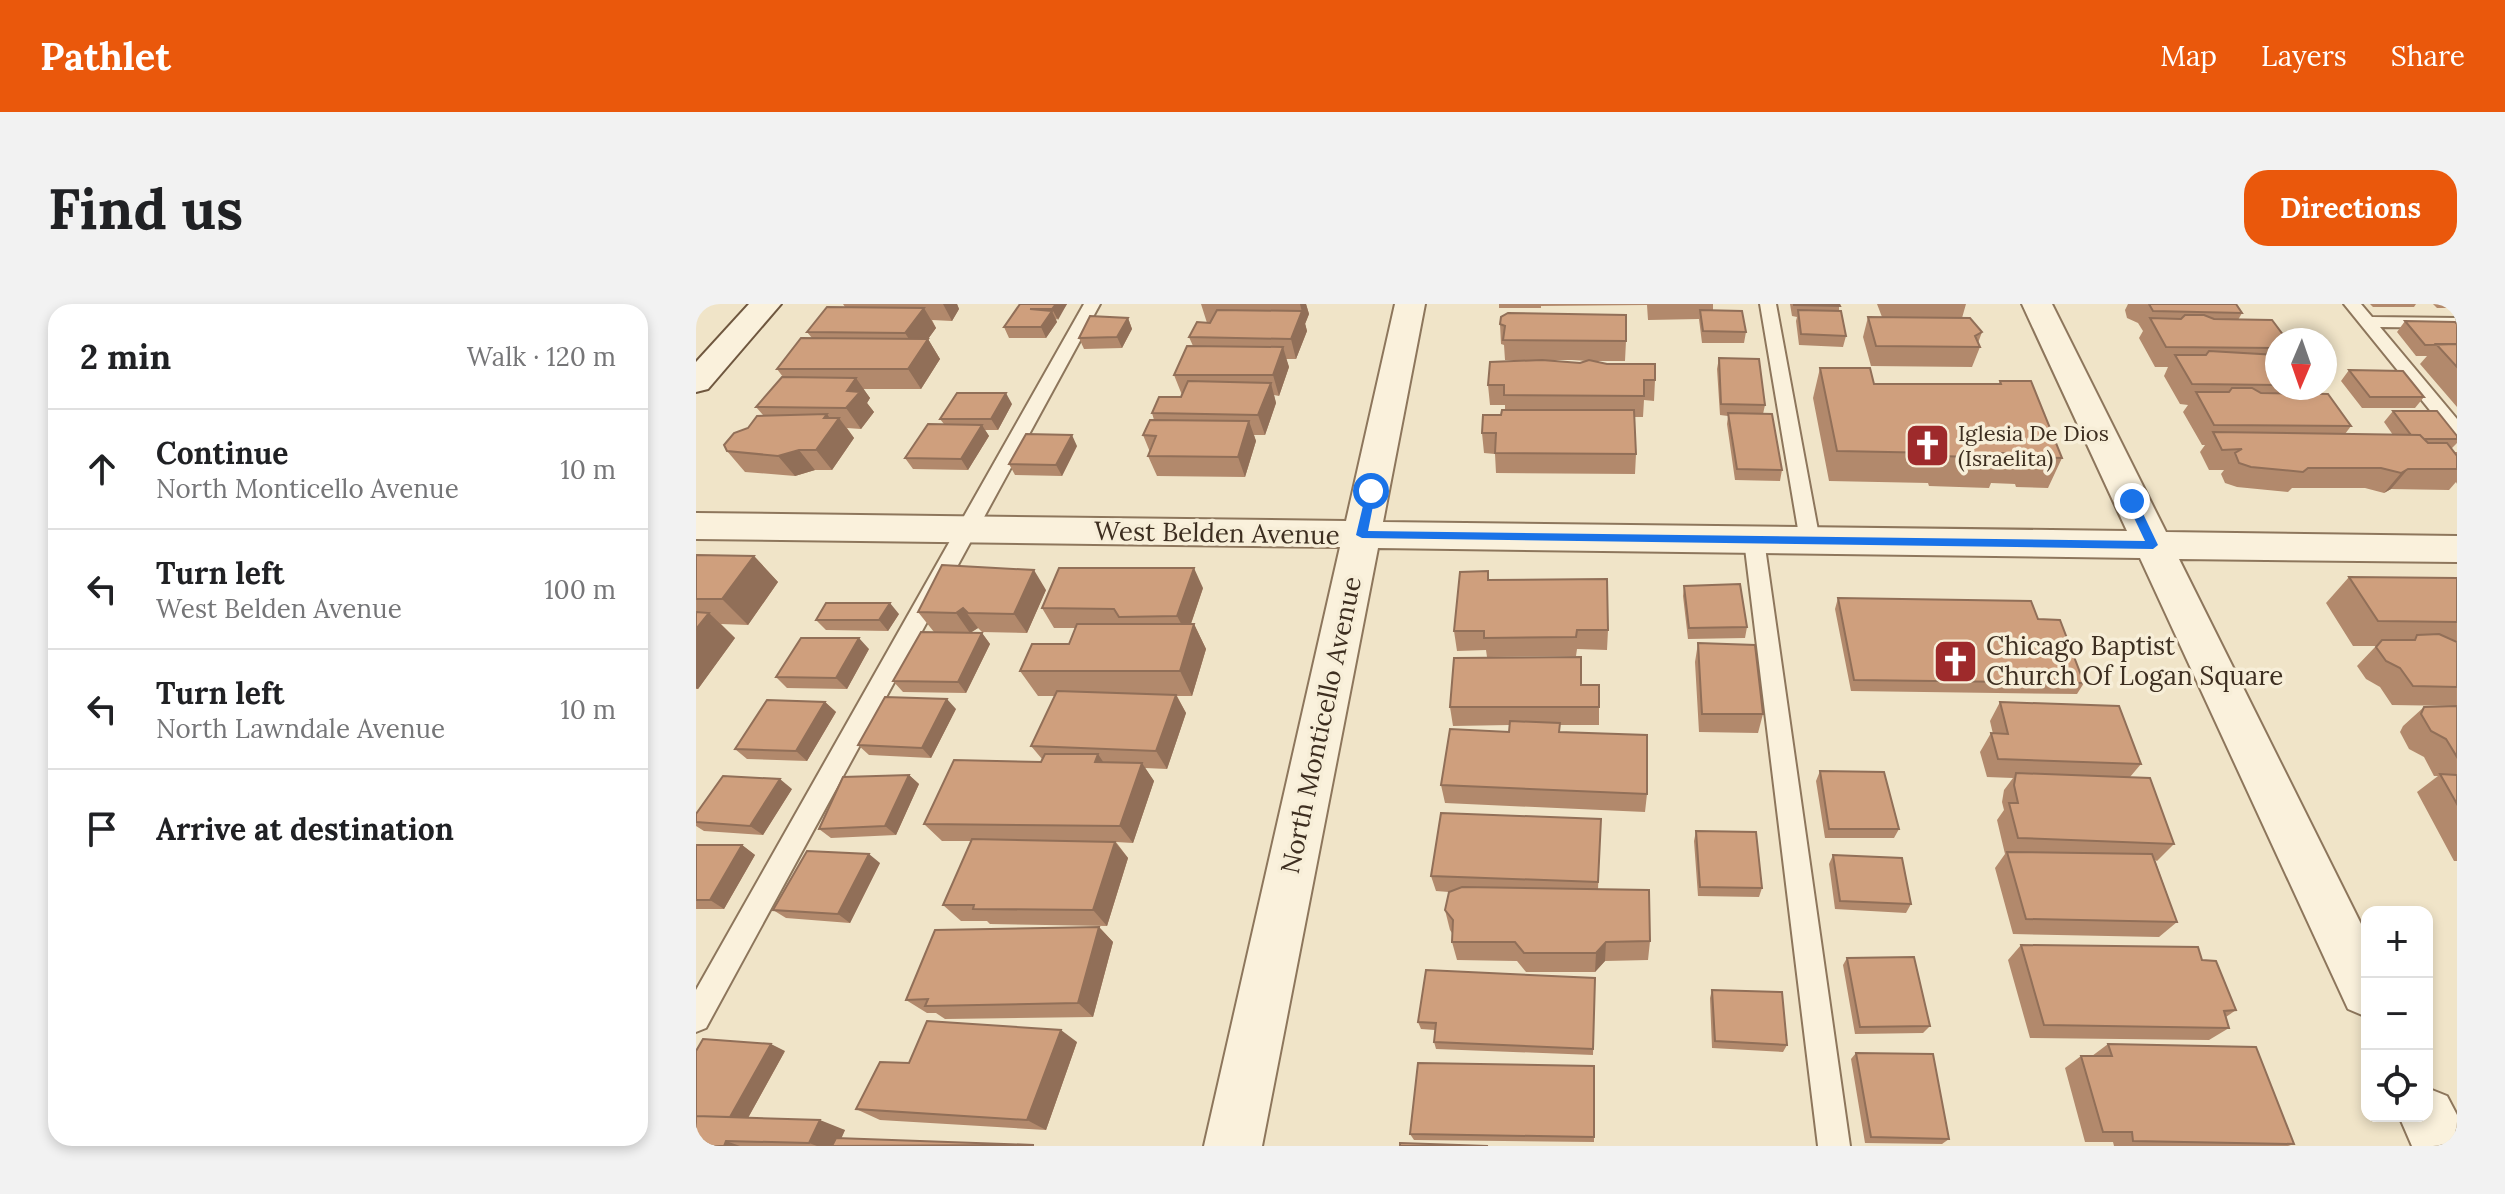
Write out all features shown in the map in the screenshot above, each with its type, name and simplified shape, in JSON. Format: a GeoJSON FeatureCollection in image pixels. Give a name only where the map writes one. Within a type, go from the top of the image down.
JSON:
{"type":"FeatureCollection","features":[{"type":"Feature","properties":{"kind":"street"},"geometry":{"type":"LineString","coordinates":[[696,382],[766,304]]}},
{"type":"Feature","properties":{"kind":"street","name":"North Monticello Avenue"},"geometry":{"type":"LineString","coordinates":[[1233,1146],[1410,304]]}},
{"type":"Feature","properties":{"kind":"street"},"geometry":{"type":"LineString","coordinates":[[2037,304],[2361,978]]}},
{"type":"Feature","properties":{"kind":"street","name":"West Belden Avenue"},"geometry":{"type":"LineString","coordinates":[[696,526],[2457,549]]}},
{"type":"Feature","properties":{"kind":"street"},"geometry":{"type":"LineString","coordinates":[[2430,1122],[2442,1146]]}},
{"type":"Feature","properties":{"kind":"lane"},"geometry":{"type":"LineString","coordinates":[[696,1018],[1092,304]]}},
{"type":"Feature","properties":{"kind":"lane"},"geometry":{"type":"LineString","coordinates":[[1768,304],[1810,541]]}},
{"type":"Feature","properties":{"kind":"lane"},"geometry":{"type":"LineString","coordinates":[[2352,304],[2457,431]]}},
{"type":"Feature","properties":{"kind":"lane"},"geometry":{"type":"LineString","coordinates":[[2367,322],[2457,323]]}},
{"type":"Feature","properties":{"kind":"lane"},"geometry":{"type":"LineString","coordinates":[[1754,540],[1834,1146]]}},
{"type":"Feature","properties":{"kind":"building"},"geometry":{"type":"Polygon","coordinates":[[[1020,304],[1056,304],[1052,309],[1030,309],[1052,311],[1041,327],[1004,327],[1020,304]]]}},
{"type":"Feature","properties":{"kind":"building"},"geometry":{"type":"Polygon","coordinates":[[[1839,304],[1840,306],[1794,305],[1839,304]]]}},
{"type":"Feature","properties":{"kind":"building"},"geometry":{"type":"Polygon","coordinates":[[[2149,304],[2236,304],[2242,313],[2153,311],[2149,304]]]}},
{"type":"Feature","properties":{"kind":"building"},"geometry":{"type":"Polygon","coordinates":[[[827,307],[924,308],[905,333],[807,332],[827,307]]]}},
{"type":"Feature","properties":{"kind":"building"},"geometry":{"type":"Polygon","coordinates":[[[1217,310],[1302,311],[1291,339],[1189,337],[1197,322],[1210,323],[1217,310]]]}},
{"type":"Feature","properties":{"kind":"building"},"geometry":{"type":"Polygon","coordinates":[[[1700,310],[1742,311],[1746,332],[1703,331],[1700,310]]]}},
{"type":"Feature","properties":{"kind":"building"},"geometry":{"type":"Polygon","coordinates":[[[1798,310],[1841,311],[1846,336],[1801,334],[1798,310]]]}},
{"type":"Feature","properties":{"kind":"building"},"geometry":{"type":"Polygon","coordinates":[[[1508,313],[1626,315],[1626,341],[1503,340],[1505,326],[1500,324],[1501,317],[1508,313]]]}},
{"type":"Feature","properties":{"kind":"building"},"geometry":{"type":"Polygon","coordinates":[[[2185,315],[2204,315],[2214,319],[2272,320],[2278,328],[2265,328],[2265,348],[2166,347],[2150,318],[2181,319],[2185,315]]]}},
{"type":"Feature","properties":{"kind":"building"},"geometry":{"type":"Polygon","coordinates":[[[1090,316],[1128,318],[1117,337],[1079,338],[1090,316]]]}},
{"type":"Feature","properties":{"kind":"building"},"geometry":{"type":"Polygon","coordinates":[[[1868,317],[1970,318],[1982,332],[1975,336],[1980,347],[1876,346],[1868,317]]]}},
{"type":"Feature","properties":{"kind":"building"},"geometry":{"type":"Polygon","coordinates":[[[2405,321],[2455,322],[2457,344],[2425,345],[2405,321]]]}},
{"type":"Feature","properties":{"kind":"building"},"geometry":{"type":"Polygon","coordinates":[[[801,338],[928,339],[908,369],[777,369],[801,338]]]}},
{"type":"Feature","properties":{"kind":"building"},"geometry":{"type":"Polygon","coordinates":[[[2436,344],[2457,344],[2457,367],[2436,344]]]}},
{"type":"Feature","properties":{"kind":"building"},"geometry":{"type":"Polygon","coordinates":[[[1187,346],[1283,347],[1273,375],[1174,375],[1187,346]]]}},
{"type":"Feature","properties":{"kind":"building"},"geometry":{"type":"Polygon","coordinates":[[[2209,351],[2265,354],[2265,385],[2192,384],[2175,355],[2206,355],[2209,351]]]}},
{"type":"Feature","properties":{"kind":"building"},"geometry":{"type":"Polygon","coordinates":[[[1719,358],[1759,359],[1765,405],[1721,404],[1719,358]]]}},
{"type":"Feature","properties":{"kind":"building"},"geometry":{"type":"Polygon","coordinates":[[[1542,360],[1655,364],[1655,380],[1644,380],[1644,396],[1504,395],[1504,385],[1488,385],[1490,362],[1542,360]]]}},
{"type":"Feature","properties":{"kind":"building"},"geometry":{"type":"Polygon","coordinates":[[[1820,368],[1870,368],[1874,384],[2001,384],[2000,381],[2031,381],[2062,458],[2001,453],[2002,458],[1837,451],[1820,368]]]}},
{"type":"Feature","properties":{"kind":"building"},"geometry":{"type":"Polygon","coordinates":[[[2349,370],[2403,371],[2424,397],[2370,397],[2349,370]]]}},
{"type":"Feature","properties":{"kind":"building"},"geometry":{"type":"Polygon","coordinates":[[[782,377],[856,378],[847,391],[860,392],[846,408],[756,407],[782,377]]]}},
{"type":"Feature","properties":{"kind":"building"},"geometry":{"type":"Polygon","coordinates":[[[1188,381],[1271,383],[1258,415],[1152,413],[1159,397],[1181,397],[1188,381]]]}},
{"type":"Feature","properties":{"kind":"building"},"geometry":{"type":"Polygon","coordinates":[[[2232,388],[2252,388],[2265,393],[2265,400],[2332,400],[2351,426],[2214,425],[2196,392],[2229,392],[2232,388]]]}},
{"type":"Feature","properties":{"kind":"building"},"geometry":{"type":"Polygon","coordinates":[[[957,393],[1006,393],[991,419],[940,419],[957,393]]]}},
{"type":"Feature","properties":{"kind":"building"},"geometry":{"type":"Polygon","coordinates":[[[1502,410],[1634,410],[1636,454],[1495,453],[1496,433],[1482,433],[1483,415],[1501,415],[1502,410]]]}},
{"type":"Feature","properties":{"kind":"building"},"geometry":{"type":"Polygon","coordinates":[[[2393,411],[2437,411],[2457,439],[2424,439],[2420,435],[2411,435],[2393,411]]]}},
{"type":"Feature","properties":{"kind":"building"},"geometry":{"type":"Polygon","coordinates":[[[1728,413],[1772,414],[1782,470],[1737,469],[1728,413]]]}},
{"type":"Feature","properties":{"kind":"building"},"geometry":{"type":"Polygon","coordinates":[[[827,414],[824,418],[839,418],[816,450],[799,450],[778,456],[727,451],[724,445],[734,433],[748,428],[757,416],[827,414]]]}},
{"type":"Feature","properties":{"kind":"building"},"geometry":{"type":"Polygon","coordinates":[[[1150,420],[1249,421],[1238,457],[1148,456],[1156,436],[1143,435],[1150,420]]]}},
{"type":"Feature","properties":{"kind":"building"},"geometry":{"type":"Polygon","coordinates":[[[928,424],[982,425],[961,459],[905,458],[928,424]]]}},
{"type":"Feature","properties":{"kind":"building"},"geometry":{"type":"Polygon","coordinates":[[[2213,432],[2420,435],[2428,443],[2447,443],[2457,456],[2457,469],[2408,469],[2401,473],[2381,468],[2308,468],[2303,472],[2251,467],[2239,463],[2235,453],[2242,449],[2222,450],[2213,432]]]}},
{"type":"Feature","properties":{"kind":"building"},"geometry":{"type":"Polygon","coordinates":[[[1026,434],[1072,435],[1056,465],[1009,464],[1026,434]]]}},
{"type":"Feature","properties":{"kind":"building"},"geometry":{"type":"Polygon","coordinates":[[[696,555],[754,556],[722,599],[696,599],[696,555]]]}},
{"type":"Feature","properties":{"kind":"building"},"geometry":{"type":"Polygon","coordinates":[[[942,565],[1034,570],[1014,614],[968,613],[963,608],[956,613],[918,612],[942,565]]]}},
{"type":"Feature","properties":{"kind":"building"},"geometry":{"type":"Polygon","coordinates":[[[1059,568],[1194,568],[1177,616],[1119,617],[1114,609],[1042,608],[1059,568]]]}},
{"type":"Feature","properties":{"kind":"building"},"geometry":{"type":"Polygon","coordinates":[[[1488,571],[1488,580],[1607,579],[1608,630],[1577,630],[1576,637],[1484,638],[1484,631],[1454,631],[1460,572],[1488,571]]]}},
{"type":"Feature","properties":{"kind":"building"},"geometry":{"type":"Polygon","coordinates":[[[2349,577],[2457,578],[2457,622],[2378,621],[2349,577]]]}},
{"type":"Feature","properties":{"kind":"building"},"geometry":{"type":"Polygon","coordinates":[[[1740,584],[1747,627],[1689,628],[1684,586],[1740,584]]]}},
{"type":"Feature","properties":{"kind":"building","name":"Chicago Baptist Church Of Logan Square"},"geometry":{"type":"Polygon","coordinates":[[[1838,598],[2031,601],[2038,619],[2060,620],[2084,683],[1854,680],[1838,598]]]}},
{"type":"Feature","properties":{"kind":"building"},"geometry":{"type":"Polygon","coordinates":[[[826,603],[890,603],[879,620],[816,620],[826,603]]]}},
{"type":"Feature","properties":{"kind":"building"},"geometry":{"type":"Polygon","coordinates":[[[696,612],[709,613],[696,629],[696,612]]]}},
{"type":"Feature","properties":{"kind":"building"},"geometry":{"type":"Polygon","coordinates":[[[1077,624],[1194,624],[1180,671],[1020,671],[1032,644],[1069,644],[1077,624]]]}},
{"type":"Feature","properties":{"kind":"building"},"geometry":{"type":"Polygon","coordinates":[[[921,632],[982,633],[958,682],[893,681],[921,632]]]}},
{"type":"Feature","properties":{"kind":"building"},"geometry":{"type":"Polygon","coordinates":[[[2439,634],[2457,642],[2457,687],[2413,686],[2400,668],[2386,661],[2376,647],[2382,640],[2415,640],[2417,635],[2439,634]]]}},
{"type":"Feature","properties":{"kind":"building"},"geometry":{"type":"Polygon","coordinates":[[[801,638],[859,638],[836,678],[776,677],[801,638]]]}},
{"type":"Feature","properties":{"kind":"building"},"geometry":{"type":"Polygon","coordinates":[[[1698,643],[1755,645],[1763,714],[1702,714],[1698,643]]]}},
{"type":"Feature","properties":{"kind":"building"},"geometry":{"type":"Polygon","coordinates":[[[1581,657],[1581,685],[1599,685],[1599,707],[1450,707],[1454,658],[1581,657]]]}},
{"type":"Feature","properties":{"kind":"building"},"geometry":{"type":"Polygon","coordinates":[[[1057,691],[1176,695],[1156,751],[1031,746],[1057,691]]]}},
{"type":"Feature","properties":{"kind":"building"},"geometry":{"type":"Polygon","coordinates":[[[885,697],[947,699],[922,748],[858,745],[885,697]]]}},
{"type":"Feature","properties":{"kind":"building"},"geometry":{"type":"Polygon","coordinates":[[[767,700],[825,702],[796,751],[735,749],[767,700]]]}},
{"type":"Feature","properties":{"kind":"building"},"geometry":{"type":"Polygon","coordinates":[[[2000,702],[2119,706],[2141,764],[1998,759],[1991,733],[2008,734],[2000,702]]]}},
{"type":"Feature","properties":{"kind":"building"},"geometry":{"type":"Polygon","coordinates":[[[2457,706],[2457,757],[2446,739],[2431,731],[2421,714],[2424,707],[2457,706]]]}},
{"type":"Feature","properties":{"kind":"building"},"geometry":{"type":"Polygon","coordinates":[[[1510,721],[1560,723],[1559,732],[1647,735],[1647,794],[1441,785],[1450,729],[1509,732],[1510,721]]]}},
{"type":"Feature","properties":{"kind":"building"},"geometry":{"type":"Polygon","coordinates":[[[1045,754],[1098,754],[1095,762],[1142,763],[1120,826],[924,824],[954,760],[1041,762],[1045,754]]]}},
{"type":"Feature","properties":{"kind":"building"},"geometry":{"type":"Polygon","coordinates":[[[1820,771],[1884,772],[1899,829],[1829,829],[1820,771]]]}},
{"type":"Feature","properties":{"kind":"building"},"geometry":{"type":"Polygon","coordinates":[[[2016,773],[2150,778],[2174,844],[2018,838],[2009,803],[2018,803],[2014,785],[2016,773]]]}},
{"type":"Feature","properties":{"kind":"building"},"geometry":{"type":"Polygon","coordinates":[[[2440,774],[2457,775],[2457,804],[2440,774]]]}},
{"type":"Feature","properties":{"kind":"building"},"geometry":{"type":"Polygon","coordinates":[[[909,775],[885,826],[819,829],[843,777],[909,775]]]}},
{"type":"Feature","properties":{"kind":"building"},"geometry":{"type":"Polygon","coordinates":[[[723,776],[780,779],[750,826],[696,822],[696,814],[723,776]]]}},
{"type":"Feature","properties":{"kind":"building"},"geometry":{"type":"Polygon","coordinates":[[[1441,813],[1601,819],[1598,882],[1431,876],[1441,813]]]}},
{"type":"Feature","properties":{"kind":"building"},"geometry":{"type":"Polygon","coordinates":[[[1696,831],[1756,832],[1762,888],[1700,887],[1696,831]]]}},
{"type":"Feature","properties":{"kind":"building"},"geometry":{"type":"Polygon","coordinates":[[[972,839],[1115,842],[1093,910],[973,909],[974,905],[943,905],[972,839]]]}},
{"type":"Feature","properties":{"kind":"building"},"geometry":{"type":"Polygon","coordinates":[[[696,845],[742,845],[710,900],[696,900],[696,845]]]}},
{"type":"Feature","properties":{"kind":"building"},"geometry":{"type":"Polygon","coordinates":[[[807,851],[869,854],[838,914],[773,910],[807,851]]]}},
{"type":"Feature","properties":{"kind":"building"},"geometry":{"type":"Polygon","coordinates":[[[2007,852],[2152,854],[2177,922],[2026,919],[2007,852]]]}},
{"type":"Feature","properties":{"kind":"building"},"geometry":{"type":"Polygon","coordinates":[[[1833,855],[1902,858],[1911,904],[1840,901],[1833,855]]]}},
{"type":"Feature","properties":{"kind":"building"},"geometry":{"type":"Polygon","coordinates":[[[1462,887],[1649,890],[1650,941],[1606,942],[1596,953],[1524,953],[1515,942],[1452,942],[1453,920],[1445,910],[1449,892],[1462,887]]]}},
{"type":"Feature","properties":{"kind":"building"},"geometry":{"type":"Polygon","coordinates":[[[1099,927],[1078,1003],[925,1006],[928,999],[906,1000],[935,930],[1099,927]]]}},
{"type":"Feature","properties":{"kind":"building"},"geometry":{"type":"Polygon","coordinates":[[[2021,945],[2198,947],[2202,960],[2216,961],[2236,1010],[2224,1011],[2229,1028],[2044,1025],[2021,945]]]}},
{"type":"Feature","properties":{"kind":"building"},"geometry":{"type":"Polygon","coordinates":[[[1914,957],[1930,1026],[1860,1027],[1847,958],[1914,957]]]}},
{"type":"Feature","properties":{"kind":"building"},"geometry":{"type":"Polygon","coordinates":[[[1426,970],[1595,978],[1593,1049],[1434,1042],[1436,1023],[1418,1022],[1426,970]]]}},
{"type":"Feature","properties":{"kind":"building"},"geometry":{"type":"Polygon","coordinates":[[[1712,990],[1782,992],[1787,1045],[1715,1041],[1712,990]]]}},
{"type":"Feature","properties":{"kind":"building"},"geometry":{"type":"Polygon","coordinates":[[[927,1021],[1061,1030],[1027,1120],[856,1109],[880,1062],[909,1063],[927,1021]]]}},
{"type":"Feature","properties":{"kind":"building"},"geometry":{"type":"Polygon","coordinates":[[[703,1039],[771,1044],[730,1117],[696,1116],[696,1051],[703,1039]]]}},
{"type":"Feature","properties":{"kind":"building"},"geometry":{"type":"Polygon","coordinates":[[[2108,1044],[2256,1047],[2294,1144],[2133,1141],[2132,1132],[2103,1132],[2081,1056],[2112,1056],[2108,1044]]]}},
{"type":"Feature","properties":{"kind":"building"},"geometry":{"type":"Polygon","coordinates":[[[1856,1053],[1933,1054],[1949,1139],[1871,1137],[1856,1053]]]}},
{"type":"Feature","properties":{"kind":"building"},"geometry":{"type":"Polygon","coordinates":[[[1418,1063],[1594,1066],[1594,1137],[1410,1134],[1418,1063]]]}},
{"type":"Feature","properties":{"kind":"building"},"geometry":{"type":"Polygon","coordinates":[[[696,1116],[820,1120],[809,1143],[726,1141],[724,1146],[696,1146],[696,1116]]]}},
{"type":"Feature","properties":{"kind":"building"},"geometry":{"type":"Polygon","coordinates":[[[836,1138],[1034,1145],[832,1146],[836,1138]]]}},
{"type":"Feature","properties":{"kind":"building"},"geometry":{"type":"Polygon","coordinates":[[[1400,1143],[1488,1146],[1400,1146],[1400,1143]]]}},
{"type":"Feature","properties":{"kind":"place","name":"Iglesia De Dios (Israelita)"},"geometry":{"type":"Point","coordinates":[1927,446]}},
{"type":"Feature","properties":{"kind":"place","name":"Chicago Baptist Church Of Logan Square"},"geometry":{"type":"Point","coordinates":[1955,661]}},
{"type":"Feature","properties":{"kind":"route"},"geometry":{"type":"LineString","coordinates":[[1371,491],[1362,535],[2153,545],[2132,501]]}}]}
